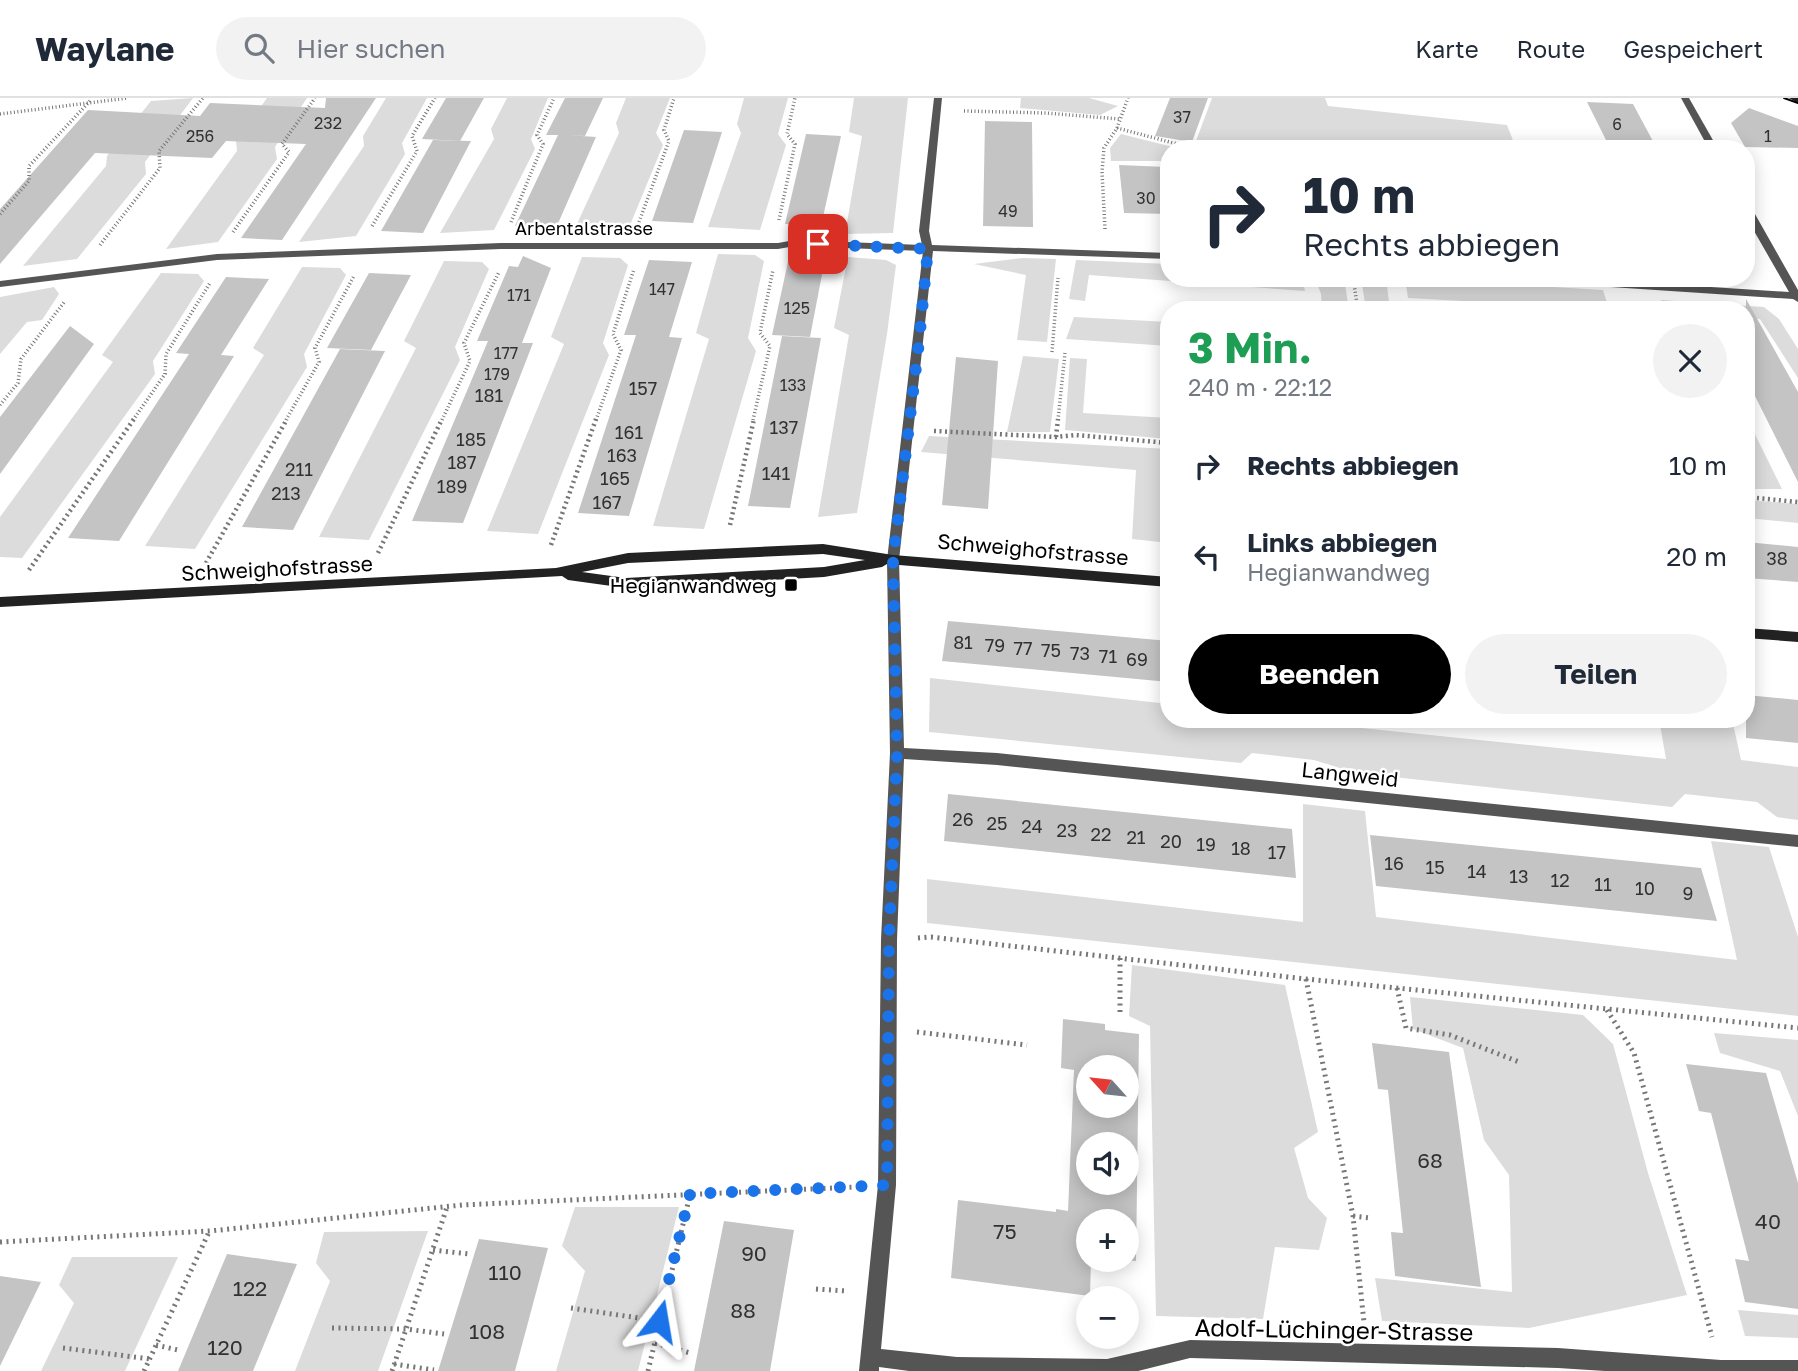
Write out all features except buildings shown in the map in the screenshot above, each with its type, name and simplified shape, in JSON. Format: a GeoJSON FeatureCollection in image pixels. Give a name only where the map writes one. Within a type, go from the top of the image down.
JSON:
{"type":"FeatureCollection","features":[{"type":"Feature","properties":{"kind":"main road"},"geometry":{"type":"LineString","coordinates":[[1793,98],[1798,100]]}},
{"type":"Feature","properties":{"kind":"main road","name":"Schweighofstrasse"},"geometry":{"type":"LineString","coordinates":[[0,602],[556,573],[628,558],[823,549],[893,560],[1160,581]]}},
{"type":"Feature","properties":{"kind":"main road","name":"Schweighofstrasse"},"geometry":{"type":"LineString","coordinates":[[556,573],[626,583],[824,572],[893,560]]}},
{"type":"Feature","properties":{"kind":"main road"},"geometry":{"type":"LineString","coordinates":[[1755,634],[1798,637]]}},
{"type":"Feature","properties":{"kind":"street"},"geometry":{"type":"LineString","coordinates":[[870,1364],[887,1185],[889,940],[897,753],[893,560],[928,249],[924,231],[938,98]]}},
{"type":"Feature","properties":{"kind":"street"},"geometry":{"type":"LineString","coordinates":[[1685,98],[1709,140]]}},
{"type":"Feature","properties":{"kind":"street"},"geometry":{"type":"LineString","coordinates":[[1755,223],[1797,298]]}},
{"type":"Feature","properties":{"kind":"street","name":"Arbentalstrasse"},"geometry":{"type":"LineString","coordinates":[[0,284],[218,257],[501,246],[778,246],[795,243],[928,249],[1061,250],[1160,256]]}},
{"type":"Feature","properties":{"kind":"street"},"geometry":{"type":"LineString","coordinates":[[1645,287],[1797,298]]}},
{"type":"Feature","properties":{"kind":"street","name":"Langweid"},"geometry":{"type":"LineString","coordinates":[[897,753],[997,759],[1798,841]]}},
{"type":"Feature","properties":{"kind":"street","name":"Adolf-Lüchinger-Strasse"},"geometry":{"type":"LineString","coordinates":[[870,1364],[957,1369],[1107,1369],[1190,1349],[1558,1358],[1721,1370],[1798,1370]]}},
{"type":"Feature","properties":{"kind":"path"},"geometry":{"type":"LineString","coordinates":[[0,114],[128,98]]}},
{"type":"Feature","properties":{"kind":"path"},"geometry":{"type":"LineString","coordinates":[[29,570],[165,374],[166,354],[218,270],[218,257],[289,152],[282,144],[314,98]]}},
{"type":"Feature","properties":{"kind":"path"},"geometry":{"type":"LineString","coordinates":[[206,564],[319,362],[315,348],[358,268],[363,240],[417,151],[412,136],[435,98]]}},
{"type":"Feature","properties":{"kind":"path"},"geometry":{"type":"LineString","coordinates":[[378,552],[470,361],[464,343],[504,262],[501,246],[543,144],[537,135],[554,98]]}},
{"type":"Feature","properties":{"kind":"path"},"geometry":{"type":"LineString","coordinates":[[551,545],[621,350],[613,334],[642,246],[635,233],[669,141],[664,130],[674,98]]}},
{"type":"Feature","properties":{"kind":"path"},"geometry":{"type":"LineString","coordinates":[[729,527],[770,346],[760,333],[778,246],[776,235],[795,144],[787,134],[795,98]]}},
{"type":"Feature","properties":{"kind":"path"},"geometry":{"type":"LineString","coordinates":[[1105,227],[1102,172],[1104,148],[1116,128],[1128,98]]}},
{"type":"Feature","properties":{"kind":"path"},"geometry":{"type":"LineString","coordinates":[[0,214],[29,181],[29,166],[90,101]]}},
{"type":"Feature","properties":{"kind":"path"},"geometry":{"type":"LineString","coordinates":[[953,110],[1119,119]]}},
{"type":"Feature","properties":{"kind":"path"},"geometry":{"type":"LineString","coordinates":[[1116,128],[1162,140]]}},
{"type":"Feature","properties":{"kind":"path"},"geometry":{"type":"LineString","coordinates":[[1052,352],[1061,250]]}},
{"type":"Feature","properties":{"kind":"path"},"geometry":{"type":"LineString","coordinates":[[1056,437],[1065,353]]}},
{"type":"Feature","properties":{"kind":"path"},"geometry":{"type":"LineString","coordinates":[[909,428],[1056,437],[1074,435],[1160,442]]}},
{"type":"Feature","properties":{"kind":"path"},"geometry":{"type":"LineString","coordinates":[[1755,498],[1798,502]]}},
{"type":"Feature","properties":{"kind":"path"},"geometry":{"type":"LineString","coordinates":[[916,938],[931,937],[1306,979],[1798,1028]]}},
{"type":"Feature","properties":{"kind":"path"},"geometry":{"type":"LineString","coordinates":[[1120,958],[1120,1016]]}},
{"type":"Feature","properties":{"kind":"path"},"geometry":{"type":"LineString","coordinates":[[1306,979],[1353,1216],[1364,1331]]}},
{"type":"Feature","properties":{"kind":"path"},"geometry":{"type":"LineString","coordinates":[[1397,988],[1406,1028],[1428,1029],[1457,1037],[1519,1062]]}},
{"type":"Feature","properties":{"kind":"path"},"geometry":{"type":"LineString","coordinates":[[1606,1010],[1634,1053],[1714,1341]]}},
{"type":"Feature","properties":{"kind":"path"},"geometry":{"type":"LineString","coordinates":[[914,1031],[1027,1045]]}},
{"type":"Feature","properties":{"kind":"path"},"geometry":{"type":"LineString","coordinates":[[0,1242],[209,1231],[447,1207],[887,1185]]}},
{"type":"Feature","properties":{"kind":"path"},"geometry":{"type":"LineString","coordinates":[[648,1371],[690,1194]]}},
{"type":"Feature","properties":{"kind":"path"},"geometry":{"type":"LineString","coordinates":[[434,1370],[393,1368],[447,1207]]}},
{"type":"Feature","properties":{"kind":"path"},"geometry":{"type":"LineString","coordinates":[[1353,1216],[1371,1218]]}},
{"type":"Feature","properties":{"kind":"path"},"geometry":{"type":"LineString","coordinates":[[144,1371],[209,1231]]}},
{"type":"Feature","properties":{"kind":"path"},"geometry":{"type":"LineString","coordinates":[[433,1250],[469,1254]]}},
{"type":"Feature","properties":{"kind":"path"},"geometry":{"type":"LineString","coordinates":[[816,1289],[847,1292]]}},
{"type":"Feature","properties":{"kind":"path"},"geometry":{"type":"LineString","coordinates":[[570,1308],[659,1321]]}},
{"type":"Feature","properties":{"kind":"path"},"geometry":{"type":"LineString","coordinates":[[332,1328],[406,1329],[444,1334]]}},
{"type":"Feature","properties":{"kind":"path"},"geometry":{"type":"LineString","coordinates":[[655,1343],[690,1353]]}},
{"type":"Feature","properties":{"kind":"path"},"geometry":{"type":"LineString","coordinates":[[156,1345],[178,1350]]}},
{"type":"Feature","properties":{"kind":"path"},"geometry":{"type":"LineString","coordinates":[[63,1348],[150,1359]]}},
{"type":"Feature","properties":{"kind":"shaded area"},"geometry":{"type":"Polygon","coordinates":[[[193,98],[145,162],[146,174],[77,259],[23,266],[106,166],[107,156],[151,101],[193,98]]]}},
{"type":"Feature","properties":{"kind":"shaded area"},"geometry":{"type":"Polygon","coordinates":[[[267,98],[307,98],[275,147],[277,159],[218,242],[166,249],[237,151],[236,141],[267,98]]]}},
{"type":"Feature","properties":{"kind":"shaded area"},"geometry":{"type":"Polygon","coordinates":[[[386,98],[427,98],[402,143],[405,154],[356,236],[299,242],[364,146],[363,136],[386,98]]]}},
{"type":"Feature","properties":{"kind":"shaded area"},"geometry":{"type":"Polygon","coordinates":[[[507,98],[548,98],[531,139],[535,149],[494,230],[440,233],[494,139],[491,129],[507,98]]]}},
{"type":"Feature","properties":{"kind":"shaded area"},"geometry":{"type":"Polygon","coordinates":[[[626,98],[670,98],[656,133],[663,145],[628,230],[576,226],[619,133],[616,123],[626,98]]]}},
{"type":"Feature","properties":{"kind":"shaded area"},"geometry":{"type":"Polygon","coordinates":[[[744,98],[788,98],[778,134],[786,145],[760,230],[708,227],[741,133],[737,124],[744,98]]]}},
{"type":"Feature","properties":{"kind":"shaded area"},"geometry":{"type":"Polygon","coordinates":[[[854,98],[908,98],[893,233],[845,234],[862,136],[849,132],[854,98]]]}},
{"type":"Feature","properties":{"kind":"shaded area"},"geometry":{"type":"Polygon","coordinates":[[[1021,98],[1089,98],[1118,106],[1100,115],[1020,108],[1021,98]]]}},
{"type":"Feature","properties":{"kind":"shaded area"},"geometry":{"type":"Polygon","coordinates":[[[1212,98],[1325,98],[1328,106],[1507,125],[1513,140],[1196,140],[1212,98]]]}},
{"type":"Feature","properties":{"kind":"shaded area"},"geometry":{"type":"Polygon","coordinates":[[[1121,134],[1160,144],[1160,161],[1111,161],[1110,148],[1121,134]]]}},
{"type":"Feature","properties":{"kind":"shaded area"},"geometry":{"type":"Polygon","coordinates":[[[718,254],[755,255],[764,261],[748,338],[756,351],[704,529],[653,526],[709,339],[696,333],[718,254]]]}},
{"type":"Feature","properties":{"kind":"shaded area"},"geometry":{"type":"Polygon","coordinates":[[[582,257],[620,258],[628,265],[603,343],[609,355],[538,534],[487,531],[564,344],[551,337],[582,257]]]}},
{"type":"Feature","properties":{"kind":"shaded area"},"geometry":{"type":"Polygon","coordinates":[[[848,257],[886,260],[896,265],[857,513],[818,517],[849,335],[834,328],[848,257]]]}},
{"type":"Feature","properties":{"kind":"shaded area"},"geometry":{"type":"Polygon","coordinates":[[[1023,258],[1056,259],[1047,342],[1017,340],[1026,275],[974,264],[1023,258]]]}},
{"type":"Feature","properties":{"kind":"shaded area"},"geometry":{"type":"Polygon","coordinates":[[[1076,260],[1160,264],[1160,280],[1089,275],[1085,301],[1069,299],[1076,260]]]}},
{"type":"Feature","properties":{"kind":"shaded area"},"geometry":{"type":"Polygon","coordinates":[[[444,261],[482,262],[489,269],[455,347],[460,360],[369,540],[319,537],[416,348],[404,341],[444,261]]]}},
{"type":"Feature","properties":{"kind":"shaded area"},"geometry":{"type":"Polygon","coordinates":[[[302,267],[340,268],[346,275],[304,354],[307,367],[195,549],[145,546],[264,355],[253,348],[302,267]]]}},
{"type":"Feature","properties":{"kind":"shaded area"},"geometry":{"type":"Polygon","coordinates":[[[161,273],[198,274],[204,281],[153,361],[155,374],[22,558],[0,557],[0,517],[113,362],[102,355],[161,273]]]}},
{"type":"Feature","properties":{"kind":"shaded area"},"geometry":{"type":"Polygon","coordinates":[[[54,287],[59,294],[42,320],[27,322],[0,354],[0,297],[54,287]]]}},
{"type":"Feature","properties":{"kind":"shaded area"},"geometry":{"type":"Polygon","coordinates":[[[1251,287],[1304,287],[1305,291],[1251,287]]]}},
{"type":"Feature","properties":{"kind":"shaded area"},"geometry":{"type":"Polygon","coordinates":[[[1318,287],[1345,287],[1348,301],[1321,301],[1318,287]]]}},
{"type":"Feature","properties":{"kind":"shaded area"},"geometry":{"type":"Polygon","coordinates":[[[1362,287],[1387,287],[1389,301],[1365,301],[1362,287]]]}},
{"type":"Feature","properties":{"kind":"shaded area"},"geometry":{"type":"Polygon","coordinates":[[[1406,287],[1554,287],[1603,290],[1606,301],[1463,301],[1408,298],[1406,287]]]}},
{"type":"Feature","properties":{"kind":"shaded area"},"geometry":{"type":"Polygon","coordinates":[[[1755,306],[1764,307],[1779,319],[1798,349],[1798,378],[1760,319],[1755,319],[1755,306]]]}},
{"type":"Feature","properties":{"kind":"shaded area"},"geometry":{"type":"Polygon","coordinates":[[[1074,317],[1160,322],[1160,345],[1066,339],[1074,317]]]}},
{"type":"Feature","properties":{"kind":"shaded area"},"geometry":{"type":"Polygon","coordinates":[[[1023,356],[1059,359],[1050,432],[1007,432],[1023,356]]]}},
{"type":"Feature","properties":{"kind":"shaded area"},"geometry":{"type":"Polygon","coordinates":[[[1070,358],[1087,359],[1083,413],[1160,417],[1160,438],[1065,430],[1070,358]]]}},
{"type":"Feature","properties":{"kind":"shaded area"},"geometry":{"type":"Polygon","coordinates":[[[1755,434],[1782,489],[1755,489],[1755,434]]]}},
{"type":"Feature","properties":{"kind":"shaded area"},"geometry":{"type":"Polygon","coordinates":[[[929,436],[1160,449],[1160,542],[1132,539],[1136,470],[921,452],[929,436]]]}},
{"type":"Feature","properties":{"kind":"shaded area"},"geometry":{"type":"Polygon","coordinates":[[[1755,501],[1798,504],[1798,523],[1755,519],[1755,501]]]}},
{"type":"Feature","properties":{"kind":"shaded area"},"geometry":{"type":"Polygon","coordinates":[[[930,678],[1160,703],[1160,728],[1361,728],[1666,759],[1661,728],[1734,728],[1741,760],[1798,767],[1798,820],[1777,817],[1757,802],[1685,794],[1672,807],[1356,773],[1314,760],[1252,753],[1241,763],[929,732],[930,678]]]}},
{"type":"Feature","properties":{"kind":"shaded area"},"geometry":{"type":"Polygon","coordinates":[[[1303,804],[1365,811],[1376,917],[1737,960],[1711,841],[1769,847],[1798,937],[1798,1016],[927,923],[927,879],[1303,922],[1303,804]]]}},
{"type":"Feature","properties":{"kind":"shaded area"},"geometry":{"type":"Polygon","coordinates":[[[1132,965],[1285,985],[1318,1132],[1294,1148],[1308,1198],[1327,1218],[1319,1250],[1275,1247],[1263,1319],[1156,1316],[1150,1026],[1129,1016],[1132,965]]]}},
{"type":"Feature","properties":{"kind":"shaded area"},"geometry":{"type":"Polygon","coordinates":[[[1410,997],[1583,1015],[1613,1044],[1648,1173],[1687,1295],[1529,1328],[1382,1321],[1375,1278],[1512,1292],[1509,1175],[1484,1140],[1463,1048],[1413,1029],[1410,997]]]}},
{"type":"Feature","properties":{"kind":"shaded area"},"geometry":{"type":"Polygon","coordinates":[[[1714,1033],[1798,1040],[1798,1116],[1780,1071],[1720,1053],[1714,1033]]]}},
{"type":"Feature","properties":{"kind":"shaded area"},"geometry":{"type":"Polygon","coordinates":[[[575,1207],[679,1207],[638,1371],[556,1371],[585,1271],[562,1246],[575,1207]]]}},
{"type":"Feature","properties":{"kind":"shaded area"},"geometry":{"type":"Polygon","coordinates":[[[428,1231],[378,1371],[295,1371],[330,1281],[316,1263],[324,1232],[428,1231]]]}},
{"type":"Feature","properties":{"kind":"shaded area"},"geometry":{"type":"Polygon","coordinates":[[[72,1257],[178,1257],[125,1371],[41,1371],[74,1303],[59,1285],[72,1257]]]}},
{"type":"Feature","properties":{"kind":"shaded area"},"geometry":{"type":"Polygon","coordinates":[[[1738,1310],[1798,1315],[1798,1338],[1745,1336],[1738,1310]]]}},
{"type":"Feature","properties":{"kind":"tram line"},"geometry":{"type":"LineString","coordinates":[[1784,98],[1798,103]]}},
{"type":"Feature","properties":{"kind":"place","name":"Hegianwandweg"},"geometry":{"type":"Point","coordinates":[791,585]}},
{"type":"Feature","properties":{"kind":"route"},"geometry":{"type":"LineString","coordinates":[[659,1321],[690,1194],[887,1185],[889,940],[897,753],[893,560],[928,249],[818,244]]}}]}
